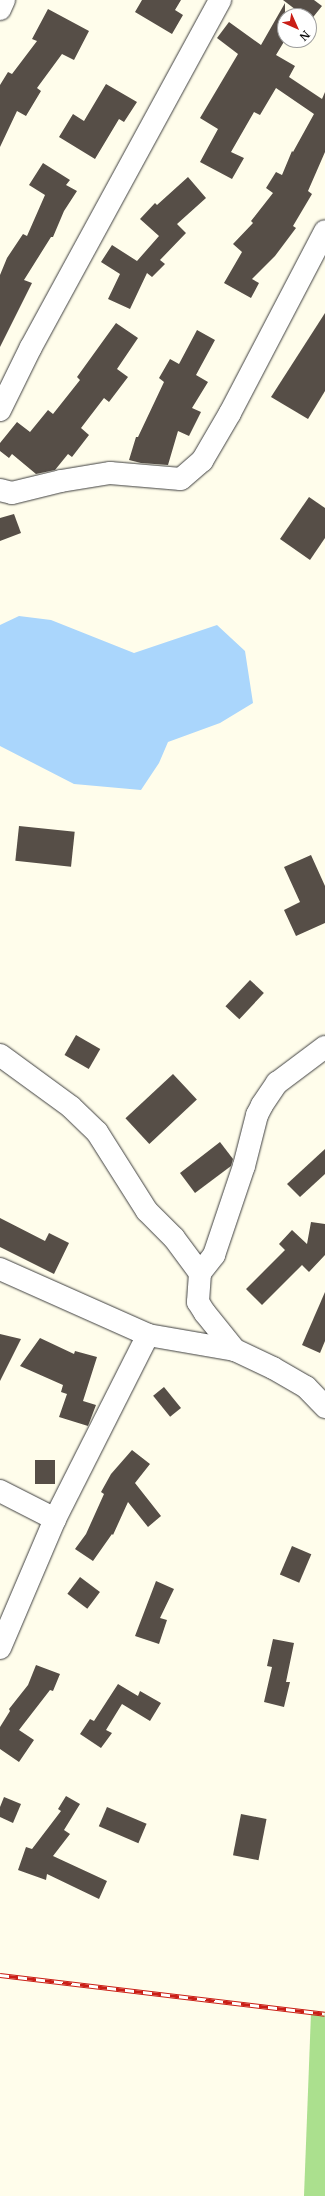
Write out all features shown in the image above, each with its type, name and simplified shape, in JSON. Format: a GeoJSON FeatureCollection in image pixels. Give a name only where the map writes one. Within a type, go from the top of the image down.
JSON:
{"type":"FeatureCollection","features":[{"type":"Feature","properties":{"kind":"street"},"geometry":{"type":"LineString","coordinates":[[0,9],[4,0]]}},
{"type":"Feature","properties":{"kind":"street"},"geometry":{"type":"LineString","coordinates":[[0,410],[31,347],[220,0]]}},
{"type":"Feature","properties":{"kind":"street"},"geometry":{"type":"LineString","coordinates":[[0,490],[12,493],[61,481],[110,473],[181,479],[202,461],[230,413],[325,231]]}},
{"type":"Feature","properties":{"kind":"street"},"geometry":{"type":"LineString","coordinates":[[234,1350],[198,1302],[200,1273],[214,1255],[244,1166],[257,1115],[262,1105],[277,1083],[325,1047]]}},
{"type":"Feature","properties":{"kind":"street"},"geometry":{"type":"LineString","coordinates":[[0,1055],[71,1107],[97,1132],[147,1211],[174,1238],[200,1273]]}},
{"type":"Feature","properties":{"kind":"street"},"geometry":{"type":"LineString","coordinates":[[0,1269],[148,1335],[234,1350],[273,1368],[306,1387],[325,1406]]}},
{"type":"Feature","properties":{"kind":"street"},"geometry":{"type":"LineString","coordinates":[[0,1648],[55,1519],[148,1335]]}},
{"type":"Feature","properties":{"kind":"street"},"geometry":{"type":"LineString","coordinates":[[0,1491],[55,1519]]}},
{"type":"Feature","properties":{"kind":"green space"},"geometry":{"type":"Polygon","coordinates":[[[325,2012],[325,2196],[304,2196],[311,2013],[325,2012]]]}},
{"type":"Feature","properties":{"kind":"water"},"geometry":{"type":"Polygon","coordinates":[[[19,616],[51,620],[134,653],[217,625],[245,651],[253,703],[220,723],[168,742],[159,763],[141,790],[74,784],[0,746],[0,625],[19,616]]]}},
{"type":"Feature","properties":{"kind":"building"},"geometry":{"type":"Polygon","coordinates":[[[142,0],[181,0],[175,10],[183,15],[172,34],[135,12],[142,0]]]}},
{"type":"Feature","properties":{"kind":"building"},"geometry":{"type":"Polygon","coordinates":[[[283,0],[314,0],[322,6],[317,12],[317,8],[294,8],[283,0]]]}},
{"type":"Feature","properties":{"kind":"building"},"geometry":{"type":"Polygon","coordinates":[[[48,9],[89,31],[74,60],[62,54],[37,88],[41,91],[26,116],[17,111],[0,147],[0,85],[8,72],[12,74],[37,41],[32,39],[48,9]]]}},
{"type":"Feature","properties":{"kind":"building"},"geometry":{"type":"Polygon","coordinates":[[[277,17],[277,48],[280,48],[276,55],[295,66],[289,77],[322,99],[325,92],[325,152],[308,191],[312,194],[293,226],[296,228],[275,256],[252,279],[259,283],[251,298],[224,283],[242,252],[233,244],[253,223],[251,221],[273,193],[266,188],[276,172],[282,175],[292,151],[293,152],[314,114],[276,88],[260,115],[254,112],[231,152],[244,158],[232,179],[200,162],[218,129],[200,118],[238,54],[217,38],[229,22],[261,45],[277,17]]]}},
{"type":"Feature","properties":{"kind":"building"},"geometry":{"type":"Polygon","coordinates":[[[106,84],[137,102],[124,122],[119,119],[95,159],[59,137],[73,114],[84,121],[106,84]]]}},
{"type":"Feature","properties":{"kind":"building"},"geometry":{"type":"Polygon","coordinates":[[[43,163],[70,180],[66,185],[77,191],[64,211],[53,237],[51,237],[24,280],[32,283],[0,347],[0,275],[7,258],[23,234],[27,236],[45,195],[29,185],[43,163]]]}},
{"type":"Feature","properties":{"kind":"building"},"geometry":{"type":"Polygon","coordinates":[[[188,177],[206,198],[177,224],[186,233],[160,260],[165,264],[152,277],[147,273],[130,309],[108,299],[120,274],[101,262],[112,245],[137,261],[159,236],[140,219],[155,203],[157,205],[188,177]]]}},
{"type":"Feature","properties":{"kind":"building"},"geometry":{"type":"Polygon","coordinates":[[[325,313],[325,391],[308,419],[271,397],[325,313]]]}},
{"type":"Feature","properties":{"kind":"building"},"geometry":{"type":"Polygon","coordinates":[[[116,323],[138,338],[117,369],[128,377],[109,402],[104,398],[81,428],[89,435],[72,457],[68,454],[55,470],[36,474],[12,454],[9,458],[0,451],[0,443],[17,422],[30,432],[48,410],[53,414],[80,380],[77,377],[116,323]]]}},
{"type":"Feature","properties":{"kind":"building"},"geometry":{"type":"Polygon","coordinates":[[[197,330],[215,340],[196,375],[208,382],[192,408],[201,412],[189,436],[178,431],[168,465],[141,463],[129,460],[136,437],[138,437],[164,382],[159,378],[170,359],[179,364],[197,330]]]}},
{"type":"Feature","properties":{"kind":"building"},"geometry":{"type":"Polygon","coordinates":[[[309,497],[325,508],[325,538],[310,560],[280,539],[309,497]]]}},
{"type":"Feature","properties":{"kind":"building"},"geometry":{"type":"Polygon","coordinates":[[[14,514],[21,533],[0,541],[0,518],[14,514]]]}},
{"type":"Feature","properties":{"kind":"building"},"geometry":{"type":"Polygon","coordinates":[[[19,826],[75,832],[71,867],[15,861],[19,826]]]}},
{"type":"Feature","properties":{"kind":"building"},"geometry":{"type":"Polygon","coordinates":[[[311,855],[325,886],[325,923],[296,936],[284,910],[300,902],[284,867],[311,855]]]}},
{"type":"Feature","properties":{"kind":"building"},"geometry":{"type":"Polygon","coordinates":[[[250,980],[264,993],[239,1019],[225,1006],[250,980]]]}},
{"type":"Feature","properties":{"kind":"building"},"geometry":{"type":"Polygon","coordinates":[[[76,1035],[100,1049],[89,1069],[64,1055],[76,1035]]]}},
{"type":"Feature","properties":{"kind":"building"},"geometry":{"type":"Polygon","coordinates":[[[173,1074],[197,1100],[149,1144],[125,1118],[173,1074]]]}},
{"type":"Feature","properties":{"kind":"building"},"geometry":{"type":"Polygon","coordinates":[[[220,1142],[233,1159],[231,1166],[195,1193],[180,1173],[220,1142]]]}},
{"type":"Feature","properties":{"kind":"building"},"geometry":{"type":"Polygon","coordinates":[[[325,1149],[325,1174],[300,1197],[287,1184],[325,1149]]]}},
{"type":"Feature","properties":{"kind":"building"},"geometry":{"type":"Polygon","coordinates":[[[0,1218],[45,1241],[49,1233],[69,1243],[54,1274],[0,1247],[0,1218]]]}},
{"type":"Feature","properties":{"kind":"building"},"geometry":{"type":"Polygon","coordinates":[[[311,1222],[325,1224],[325,1255],[309,1272],[302,1265],[262,1305],[246,1289],[285,1250],[279,1244],[292,1230],[307,1244],[311,1222]]]}},
{"type":"Feature","properties":{"kind":"building"},"geometry":{"type":"Polygon","coordinates":[[[325,1292],[325,1341],[320,1353],[302,1345],[325,1292]]]}},
{"type":"Feature","properties":{"kind":"building"},"geometry":{"type":"Polygon","coordinates":[[[0,1334],[21,1339],[0,1381],[0,1334]]]}},
{"type":"Feature","properties":{"kind":"building"},"geometry":{"type":"Polygon","coordinates":[[[40,1338],[74,1354],[75,1351],[97,1357],[83,1401],[96,1405],[88,1426],[59,1417],[67,1394],[61,1392],[63,1385],[20,1366],[40,1338]]]}},
{"type":"Feature","properties":{"kind":"building"},"geometry":{"type":"Polygon","coordinates":[[[164,1387],[181,1408],[170,1417],[153,1396],[164,1387]]]}},
{"type":"Feature","properties":{"kind":"building"},"geometry":{"type":"Polygon","coordinates":[[[132,1450],[150,1464],[135,1483],[161,1516],[148,1527],[128,1502],[113,1535],[112,1534],[93,1561],[75,1549],[86,1534],[104,1494],[101,1492],[111,1474],[132,1450]]]}},
{"type":"Feature","properties":{"kind":"building"},"geometry":{"type":"Polygon","coordinates":[[[35,1460],[55,1460],[55,1484],[35,1484],[35,1460]]]}},
{"type":"Feature","properties":{"kind":"building"},"geometry":{"type":"Polygon","coordinates":[[[292,1546],[311,1554],[299,1583],[280,1575],[292,1546]]]}},
{"type":"Feature","properties":{"kind":"building"},"geometry":{"type":"Polygon","coordinates":[[[80,1577],[100,1592],[87,1609],[67,1594],[80,1577]]]}},
{"type":"Feature","properties":{"kind":"building"},"geometry":{"type":"Polygon","coordinates":[[[156,1581],[174,1589],[160,1618],[167,1620],[159,1644],[135,1636],[156,1581]]]}},
{"type":"Feature","properties":{"kind":"building"},"geometry":{"type":"Polygon","coordinates":[[[273,1639],[294,1643],[286,1682],[290,1682],[284,1707],[264,1702],[272,1667],[267,1666],[273,1639]]]}},
{"type":"Feature","properties":{"kind":"building"},"geometry":{"type":"Polygon","coordinates":[[[36,1665],[60,1674],[53,1691],[50,1690],[19,1730],[34,1740],[19,1762],[0,1749],[0,1727],[10,1711],[9,1709],[28,1685],[36,1665]]]}},
{"type":"Feature","properties":{"kind":"building"},"geometry":{"type":"Polygon","coordinates":[[[118,1684],[138,1696],[140,1691],[161,1703],[150,1721],[122,1704],[106,1730],[112,1733],[101,1748],[80,1734],[90,1719],[94,1721],[118,1684]]]}},
{"type":"Feature","properties":{"kind":"building"},"geometry":{"type":"Polygon","coordinates":[[[66,1796],[80,1804],[64,1830],[70,1834],[53,1856],[107,1881],[99,1899],[47,1874],[46,1880],[18,1870],[26,1847],[32,1849],[61,1811],[58,1809],[66,1796]]]}},
{"type":"Feature","properties":{"kind":"building"},"geometry":{"type":"Polygon","coordinates":[[[4,1797],[21,1804],[13,1823],[0,1817],[0,1807],[4,1797]]]}},
{"type":"Feature","properties":{"kind":"building"},"geometry":{"type":"Polygon","coordinates":[[[107,1807],[147,1824],[138,1843],[99,1826],[107,1807]]]}},
{"type":"Feature","properties":{"kind":"building"},"geometry":{"type":"Polygon","coordinates":[[[241,1814],[267,1819],[259,1860],[233,1855],[241,1814]]]}},
{"type":"Feature","properties":{"kind":"railway"},"geometry":{"type":"LineString","coordinates":[[0,1975],[325,2014]]}}]}
